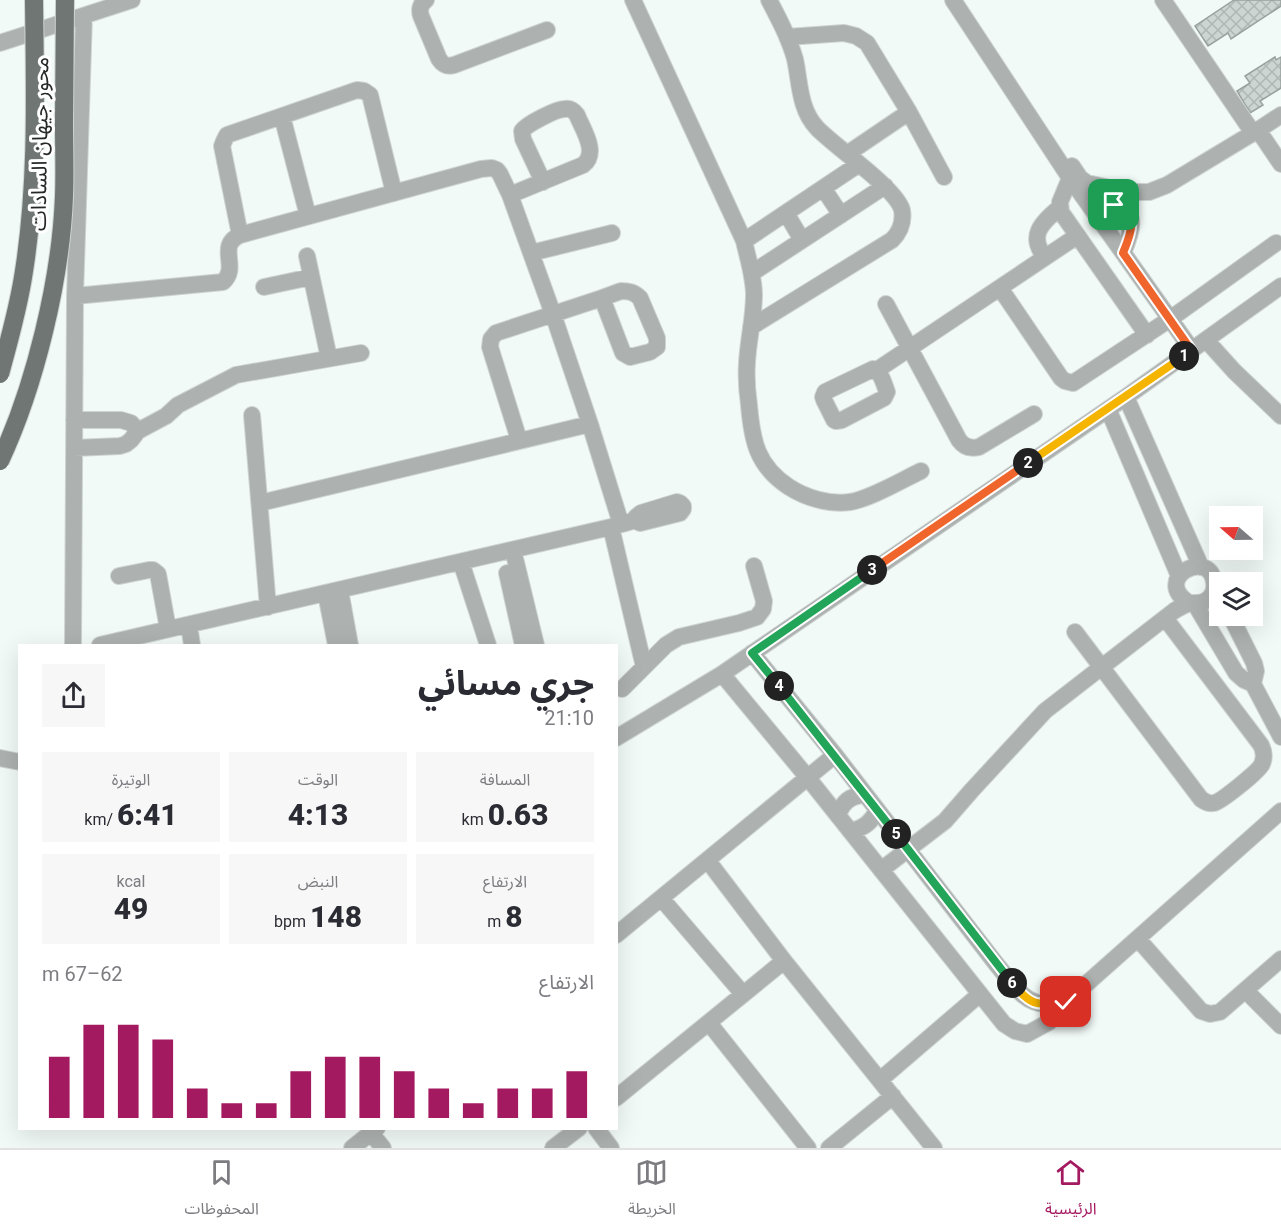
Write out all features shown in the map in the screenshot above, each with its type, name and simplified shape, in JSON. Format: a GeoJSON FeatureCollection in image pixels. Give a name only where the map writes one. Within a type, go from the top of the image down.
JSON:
{"type":"FeatureCollection","features":[{"type":"Feature","properties":{"kind":"main road","name":"محور جيهان السادات"},"geometry":{"type":"LineString","coordinates":[[0,374],[24,272],[32,199],[35,115],[34,0]]}},
{"type":"Feature","properties":{"kind":"main road","name":"محور جيهان السادات"},"geometry":{"type":"LineString","coordinates":[[0,461],[19,415],[54,284],[64,197],[65,0]]}},
{"type":"Feature","properties":{"kind":"lane"},"geometry":{"type":"LineString","coordinates":[[0,42],[132,0]]}},
{"type":"Feature","properties":{"kind":"lane"},"geometry":{"type":"LineString","coordinates":[[426,0],[421,6],[421,16],[441,63],[445,66],[454,65],[547,30]]}},
{"type":"Feature","properties":{"kind":"lane"},"geometry":{"type":"LineString","coordinates":[[633,0],[744,241],[752,273],[754,297],[747,387],[751,431],[761,457],[772,473],[801,494],[837,503],[863,499],[921,471]]}},
{"type":"Feature","properties":{"kind":"lane"},"geometry":{"type":"LineString","coordinates":[[751,327],[892,240],[902,222],[900,204],[885,186],[817,128],[811,120],[799,91],[794,57],[787,37],[769,0]]}},
{"type":"Feature","properties":{"kind":"lane"},"geometry":{"type":"LineString","coordinates":[[953,0],[1089,206],[1192,351]]}},
{"type":"Feature","properties":{"kind":"lane"},"geometry":{"type":"LineString","coordinates":[[1163,0],[1255,132],[1278,153]]}},
{"type":"Feature","properties":{"kind":"lane"},"geometry":{"type":"LineString","coordinates":[[73,644],[75,297],[84,16]]}},
{"type":"Feature","properties":{"kind":"lane"},"geometry":{"type":"LineString","coordinates":[[787,37],[844,33],[863,39],[872,48],[944,177]]}},
{"type":"Feature","properties":{"kind":"lane"},"geometry":{"type":"LineString","coordinates":[[1020,87],[1080,178],[1087,183],[1118,190],[1149,192],[1158,189],[1281,115]]}},
{"type":"Feature","properties":{"kind":"lane"},"geometry":{"type":"LineString","coordinates":[[240,235],[223,151],[227,135],[357,90],[370,95],[394,193]]}},
{"type":"Feature","properties":{"kind":"lane"},"geometry":{"type":"LineString","coordinates":[[510,195],[543,182],[583,165],[588,161],[591,156],[590,147],[577,116],[570,109],[561,110],[527,124],[522,131],[523,139],[543,182]]}},
{"type":"Feature","properties":{"kind":"lane"},"geometry":{"type":"LineString","coordinates":[[744,241],[823,188],[853,159],[909,112]]}},
{"type":"Feature","properties":{"kind":"lane"},"geometry":{"type":"LineString","coordinates":[[282,116],[308,216]]}},
{"type":"Feature","properties":{"kind":"lane"},"geometry":{"type":"LineString","coordinates":[[75,297],[223,282],[231,271],[229,244],[235,237],[492,168],[501,174],[510,195],[553,314],[623,524],[644,667]]}},
{"type":"Feature","properties":{"kind":"lane"},"geometry":{"type":"LineString","coordinates":[[1070,178],[1061,197],[1061,212],[1147,335]]}},
{"type":"Feature","properties":{"kind":"lane"},"geometry":{"type":"LineString","coordinates":[[752,273],[885,186]]}},
{"type":"Feature","properties":{"kind":"lane"},"geometry":{"type":"LineString","coordinates":[[823,188],[841,215]]}},
{"type":"Feature","properties":{"kind":"lane"},"geometry":{"type":"LineString","coordinates":[[1089,206],[1114,205],[1129,215],[1131,233],[1123,253]]}},
{"type":"Feature","properties":{"kind":"lane"},"geometry":{"type":"LineString","coordinates":[[1046,257],[1039,247],[1038,230],[1045,220],[1060,207]]}},
{"type":"Feature","properties":{"kind":"lane"},"geometry":{"type":"LineString","coordinates":[[786,213],[802,240]]}},
{"type":"Feature","properties":{"kind":"lane"},"geometry":{"type":"LineString","coordinates":[[531,253],[612,233]]}},
{"type":"Feature","properties":{"kind":"lane"},"geometry":{"type":"LineString","coordinates":[[877,370],[1077,236]]}},
{"type":"Feature","properties":{"kind":"lane"},"geometry":{"type":"LineString","coordinates":[[1000,288],[1061,378],[1069,383],[1077,381],[1147,335],[1276,243]]}},
{"type":"Feature","properties":{"kind":"lane"},"geometry":{"type":"LineString","coordinates":[[307,256],[329,358]]}},
{"type":"Feature","properties":{"kind":"lane"},"geometry":{"type":"LineString","coordinates":[[264,287],[311,277]]}},
{"type":"Feature","properties":{"kind":"lane"},"geometry":{"type":"LineString","coordinates":[[618,737],[722,674],[1126,397],[1281,286]]}},
{"type":"Feature","properties":{"kind":"lane"},"geometry":{"type":"LineString","coordinates":[[519,440],[490,347],[491,339],[496,333],[602,298]]}},
{"type":"Feature","properties":{"kind":"lane"},"geometry":{"type":"LineString","coordinates":[[885,304],[964,446],[979,447],[1034,414]]}},
{"type":"Feature","properties":{"kind":"lane"},"geometry":{"type":"LineString","coordinates":[[1206,340],[1234,371],[1281,416]]}},
{"type":"Feature","properties":{"kind":"lane"},"geometry":{"type":"LineString","coordinates":[[74,448],[126,444],[138,431],[161,420],[178,405],[236,375],[361,353]]}},
{"type":"Feature","properties":{"kind":"lane"},"geometry":{"type":"LineString","coordinates":[[1126,397],[1201,567]]}},
{"type":"Feature","properties":{"kind":"lane"},"geometry":{"type":"LineString","coordinates":[[1108,409],[1179,576]]}},
{"type":"Feature","properties":{"kind":"lane"},"geometry":{"type":"LineString","coordinates":[[252,415],[268,607]]}},
{"type":"Feature","properties":{"kind":"lane"},"geometry":{"type":"LineString","coordinates":[[74,420],[126,421],[138,431]]}},
{"type":"Feature","properties":{"kind":"lane"},"geometry":{"type":"LineString","coordinates":[[260,503],[590,424]]}},
{"type":"Feature","properties":{"kind":"lane"},"geometry":{"type":"LineString","coordinates":[[105,644],[623,524]]}},
{"type":"Feature","properties":{"kind":"lane"},"geometry":{"type":"LineString","coordinates":[[508,551],[529,643]]}},
{"type":"Feature","properties":{"kind":"lane"},"geometry":{"type":"LineString","coordinates":[[461,562],[488,644]]}},
{"type":"Feature","properties":{"kind":"lane"},"geometry":{"type":"LineString","coordinates":[[622,688],[673,640],[757,617],[763,609],[764,601],[754,566]]}},
{"type":"Feature","properties":{"kind":"lane"},"geometry":{"type":"LineString","coordinates":[[1209,572],[1195,566],[1183,571],[1177,582],[1178,591],[1182,599],[1192,604],[1236,673],[1253,684],[1281,738]]}},
{"type":"Feature","properties":{"kind":"lane"},"geometry":{"type":"LineString","coordinates":[[119,576],[149,570],[158,574],[168,630]]}},
{"type":"Feature","properties":{"kind":"lane"},"geometry":{"type":"LineString","coordinates":[[333,592],[336,644]]}},
{"type":"Feature","properties":{"kind":"lane"},"geometry":{"type":"LineString","coordinates":[[333,592],[350,644]]}},
{"type":"Feature","properties":{"kind":"lane"},"geometry":{"type":"LineString","coordinates":[[881,870],[945,821],[1045,711],[1174,611],[1192,604],[1203,603],[1209,599]]}},
{"type":"Feature","properties":{"kind":"lane"},"geometry":{"type":"LineString","coordinates":[[1075,632],[1201,800],[1211,803],[1221,800],[1260,768],[1263,750],[1165,618]]}},
{"type":"Feature","properties":{"kind":"lane"},"geometry":{"type":"LineString","coordinates":[[189,625],[192,644]]}},
{"type":"Feature","properties":{"kind":"lane"},"geometry":{"type":"LineString","coordinates":[[1236,626],[1254,663],[1256,670],[1253,684]]}},
{"type":"Feature","properties":{"kind":"lane"},"geometry":{"type":"LineString","coordinates":[[752,653],[835,755],[997,966],[1025,998],[1045,1004],[1066,1002]]}},
{"type":"Feature","properties":{"kind":"lane"},"geometry":{"type":"LineString","coordinates":[[722,674],[1004,1024],[1015,1031],[1028,1034],[1048,1022],[1066,1002],[1281,811]]}},
{"type":"Feature","properties":{"kind":"lane"},"geometry":{"type":"LineString","coordinates":[[618,933],[835,755]]}},
{"type":"Feature","properties":{"kind":"lane"},"geometry":{"type":"LineString","coordinates":[[0,758],[18,762]]}},
{"type":"Feature","properties":{"kind":"lane"},"geometry":{"type":"LineString","coordinates":[[838,816],[847,800],[866,795]]}},
{"type":"Feature","properties":{"kind":"lane"},"geometry":{"type":"LineString","coordinates":[[850,831],[867,825],[877,810]]}},
{"type":"Feature","properties":{"kind":"lane"},"geometry":{"type":"LineString","coordinates":[[708,861],[784,961],[934,1148]]}},
{"type":"Feature","properties":{"kind":"lane"},"geometry":{"type":"LineString","coordinates":[[661,898],[744,994]]}},
{"type":"Feature","properties":{"kind":"lane"},"geometry":{"type":"LineString","coordinates":[[1137,939],[1201,1011],[1210,1014],[1220,1012],[1281,959]]}},
{"type":"Feature","properties":{"kind":"lane"},"geometry":{"type":"LineString","coordinates":[[618,1096],[784,961]]}},
{"type":"Feature","properties":{"kind":"lane"},"geometry":{"type":"LineString","coordinates":[[1246,991],[1281,1026]]}},
{"type":"Feature","properties":{"kind":"lane"},"geometry":{"type":"LineString","coordinates":[[880,1080],[980,994]]}},
{"type":"Feature","properties":{"kind":"lane"},"geometry":{"type":"LineString","coordinates":[[709,1023],[808,1148]]}},
{"type":"Feature","properties":{"kind":"lane"},"geometry":{"type":"LineString","coordinates":[[829,1148],[893,1096]]}},
{"type":"Feature","properties":{"kind":"lane"},"geometry":{"type":"LineString","coordinates":[[352,1148],[374,1130],[382,1148]]}},
{"type":"Feature","properties":{"kind":"lane"},"geometry":{"type":"LineString","coordinates":[[553,1148],[576,1130]]}},
{"type":"Feature","properties":{"kind":"lane"},"geometry":{"type":"LineString","coordinates":[[598,1130],[611,1148]]}},
{"type":"Feature","properties":{"kind":"building"},"geometry":{"type":"Polygon","coordinates":[[[1234,0],[1281,0],[1281,6],[1231,39],[1228,33],[1208,46],[1195,26],[1234,0]]]}},
{"type":"Feature","properties":{"kind":"building"},"geometry":{"type":"Polygon","coordinates":[[[1275,57],[1276,60],[1281,57],[1281,88],[1260,101],[1263,105],[1250,113],[1237,91],[1250,83],[1245,76],[1275,57]]]}},
{"type":"Feature","properties":{"kind":"route"},"geometry":{"type":"LineString","coordinates":[[1066,1002],[1045,1004],[1025,998],[997,966],[835,755],[752,653],[1192,351],[1123,253],[1131,233],[1131,221],[1125,210],[1114,205]]}}]}
